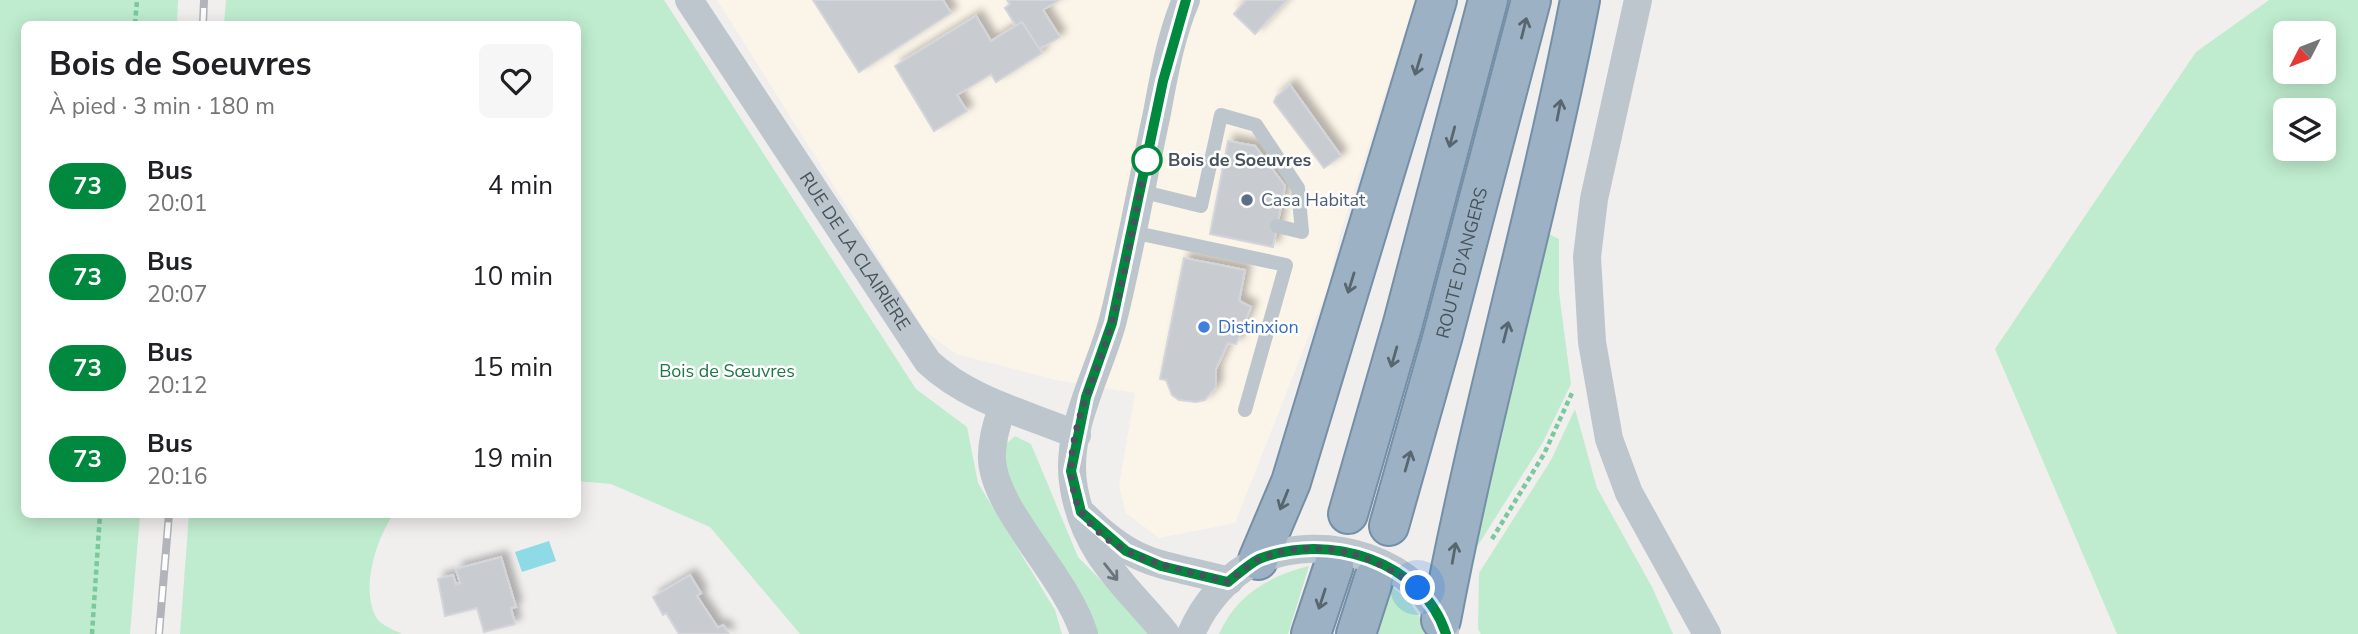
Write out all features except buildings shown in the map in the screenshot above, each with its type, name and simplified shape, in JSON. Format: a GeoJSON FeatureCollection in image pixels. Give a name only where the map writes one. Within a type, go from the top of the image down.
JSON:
{"type":"FeatureCollection","features":[{"type":"Feature","properties":{"kind":"highway"},"geometry":{"type":"LineString","coordinates":[[1243,571],[1291,482],[1437,0]]}},
{"type":"Feature","properties":{"kind":"highway"},"geometry":{"type":"LineString","coordinates":[[1348,514],[1403,323],[1488,0]]}},
{"type":"Feature","properties":{"kind":"highway","name":"ROUTE D'ANGERS"},"geometry":{"type":"LineString","coordinates":[[1389,526],[1451,308],[1531,0]]}},
{"type":"Feature","properties":{"kind":"highway"},"geometry":{"type":"LineString","coordinates":[[1443,627],[1456,539],[1555,131],[1580,0]]}},
{"type":"Feature","properties":{"kind":"highway"},"geometry":{"type":"LineString","coordinates":[[1311,634],[1334,565]]}},
{"type":"Feature","properties":{"kind":"highway"},"geometry":{"type":"LineString","coordinates":[[1356,634],[1374,578]]}},
{"type":"Feature","properties":{"kind":"street","name":"RUE DE LA CLAIRIÈRE"},"geometry":{"type":"LineString","coordinates":[[689,0],[928,362],[946,379],[1002,407],[1077,435]]}},
{"type":"Feature","properties":{"kind":"street"},"geometry":{"type":"LineString","coordinates":[[1166,634],[1113,576],[1094,549],[1071,471],[1086,397],[1112,323],[1163,81],[1186,0]]}},
{"type":"Feature","properties":{"kind":"street"},"geometry":{"type":"LineString","coordinates":[[1639,0],[1594,200],[1587,257],[1592,342],[1609,439],[1629,493],[1702,628]]}},
{"type":"Feature","properties":{"kind":"street"},"geometry":{"type":"LineString","coordinates":[[1002,407],[992,444],[992,462],[997,482],[1008,504],[1068,595],[1084,634]]}},
{"type":"Feature","properties":{"kind":"street"},"geometry":{"type":"LineString","coordinates":[[1081,512],[1108,539],[1142,559],[1243,571]]}},
{"type":"Feature","properties":{"kind":"street"},"geometry":{"type":"LineString","coordinates":[[1191,634],[1212,597],[1243,571],[1290,551],[1328,549],[1361,554],[1392,569],[1418,588],[1443,627]]}},
{"type":"Feature","properties":{"kind":"lane"},"geometry":{"type":"LineString","coordinates":[[1140,191],[1208,209],[1221,115],[1256,125],[1298,188],[1302,232],[1277,226]]}},
{"type":"Feature","properties":{"kind":"lane"},"geometry":{"type":"LineString","coordinates":[[1132,232],[1286,265],[1245,411]]}},
{"type":"Feature","properties":{"kind":"path"},"geometry":{"type":"LineString","coordinates":[[135,21],[137,0]]}},
{"type":"Feature","properties":{"kind":"path"},"geometry":{"type":"LineString","coordinates":[[1487,548],[1544,454],[1576,384]]}},
{"type":"Feature","properties":{"kind":"path"},"geometry":{"type":"LineString","coordinates":[[92,634],[100,518]]}},
{"type":"Feature","properties":{"kind":"shaded area"},"geometry":{"type":"Polygon","coordinates":[[[717,0],[1415,0],[1340,234],[1328,287],[1235,523],[1159,538],[1126,513],[1119,486],[1135,393],[1056,380],[956,354],[925,331],[717,0]]]}},
{"type":"Feature","properties":{"kind":"green space"},"geometry":{"type":"Polygon","coordinates":[[[0,0],[178,0],[177,21],[21,21],[21,518],[140,518],[130,634],[0,634],[0,0]]]}},
{"type":"Feature","properties":{"kind":"green space","name":"Bois de Sœuvres"},"geometry":{"type":"Polygon","coordinates":[[[226,0],[664,0],[916,389],[967,427],[978,483],[1055,610],[1062,634],[800,634],[710,527],[611,484],[581,481],[581,21],[224,21],[226,0]]]}},
{"type":"Feature","properties":{"kind":"green space"},"geometry":{"type":"Polygon","coordinates":[[[2269,0],[2358,0],[2358,634],[2117,634],[1995,349],[2196,52],[2269,0]]]}},
{"type":"Feature","properties":{"kind":"green space"},"geometry":{"type":"Polygon","coordinates":[[[1545,232],[1559,239],[1559,292],[1571,384],[1543,442],[1465,566],[1545,232]]]}},
{"type":"Feature","properties":{"kind":"green space"},"geometry":{"type":"Polygon","coordinates":[[[1575,409],[1597,488],[1652,587],[1673,634],[1481,634],[1478,629],[1479,573],[1551,460],[1575,409]]]}},
{"type":"Feature","properties":{"kind":"green space"},"geometry":{"type":"Polygon","coordinates":[[[1015,436],[1031,444],[1078,557],[1137,617],[1150,634],[1096,634],[1005,472],[1003,447],[1015,436]]]}},
{"type":"Feature","properties":{"kind":"green space"},"geometry":{"type":"Polygon","coordinates":[[[189,518],[391,518],[372,566],[370,596],[372,609],[378,620],[402,634],[180,634],[189,518]]]}},
{"type":"Feature","properties":{"kind":"green space"},"geometry":{"type":"Polygon","coordinates":[[[1309,566],[1288,634],[1219,634],[1234,609],[1255,589],[1281,575],[1309,566]]]}},
{"type":"Feature","properties":{"kind":"green space"},"geometry":{"type":"Polygon","coordinates":[[[1389,584],[1409,601],[1431,634],[1373,634],[1389,584]]]}},
{"type":"Feature","properties":{"kind":"water"},"geometry":{"type":"Polygon","coordinates":[[[549,541],[556,561],[522,572],[515,552],[549,541]]]}},
{"type":"Feature","properties":{"kind":"railway"},"geometry":{"type":"LineString","coordinates":[[203,21],[204,0]]}},
{"type":"Feature","properties":{"kind":"railway"},"geometry":{"type":"LineString","coordinates":[[159,634],[169,518]]}},
{"type":"Feature","properties":{"kind":"bus line","name":"73"},"geometry":{"type":"LineString","coordinates":[[1186,0],[1163,81],[1112,323],[1086,397],[1077,435],[1071,471],[1081,512],[1108,539],[1142,559],[1228,582],[1258,560],[1290,551],[1328,549],[1361,554],[1392,569],[1418,588],[1441,620],[1446,634]]}},
{"type":"Feature","properties":{"kind":"place","name":"Bois de Soeuvres"},"geometry":{"type":"Point","coordinates":[1147,160]}},
{"type":"Feature","properties":{"kind":"place","name":"Casa Habitat"},"geometry":{"type":"Point","coordinates":[1247,200]}},
{"type":"Feature","properties":{"kind":"place","name":"Distinxion"},"geometry":{"type":"Point","coordinates":[1204,327]}},
{"type":"Feature","properties":{"kind":"route"},"geometry":{"type":"LineString","coordinates":[[1147,160],[1112,323],[1086,397],[1077,435],[1071,471],[1081,512],[1108,539],[1142,559],[1228,582],[1258,560],[1290,551],[1328,549],[1361,554],[1392,569],[1418,588]]}}]}
